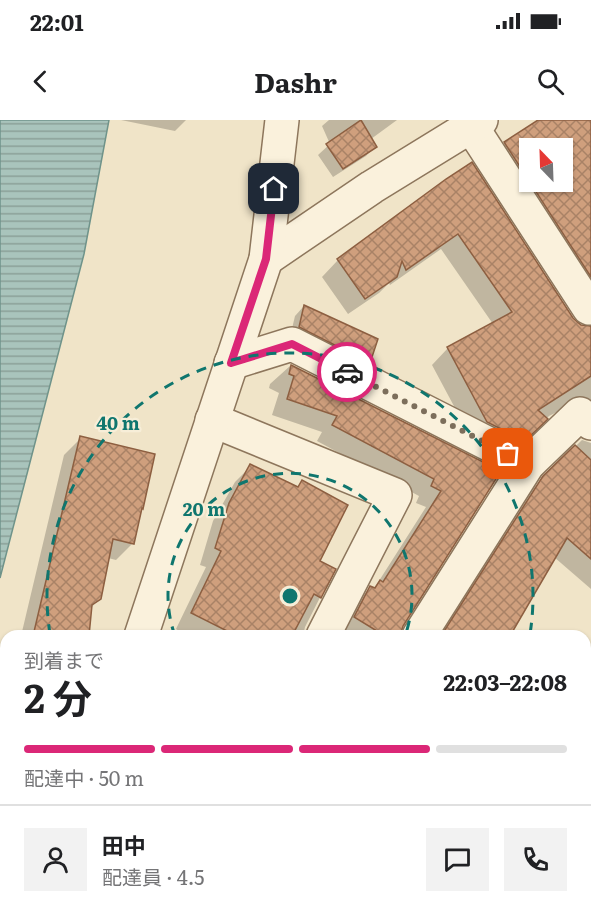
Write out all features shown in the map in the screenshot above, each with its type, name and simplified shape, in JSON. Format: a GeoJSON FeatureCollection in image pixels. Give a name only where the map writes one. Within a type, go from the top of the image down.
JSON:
{"type":"FeatureCollection","features":[{"type":"Feature","properties":{"kind":"street"},"geometry":{"type":"LineString","coordinates":[[143,630],[266,259],[282,120]]}},
{"type":"Feature","properties":{"kind":"street"},"geometry":{"type":"LineString","coordinates":[[266,259],[468,124],[589,308]]}},
{"type":"Feature","properties":{"kind":"street"},"geometry":{"type":"LineString","coordinates":[[231,363],[292,344],[528,464]]}},
{"type":"Feature","properties":{"kind":"street"},"geometry":{"type":"LineString","coordinates":[[423,630],[528,464],[580,414],[591,423]]}},
{"type":"Feature","properties":{"kind":"street"},"geometry":{"type":"LineString","coordinates":[[212,420],[395,495],[326,630]]}},
{"type":"Feature","properties":{"kind":"water"},"geometry":{"type":"Polygon","coordinates":[[[0,120],[109,120],[84,254],[0,578],[0,120]]]}},
{"type":"Feature","properties":{"kind":"building"},"geometry":{"type":"Polygon","coordinates":[[[361,120],[377,147],[343,169],[326,144],[361,120]]]}},
{"type":"Feature","properties":{"kind":"building"},"geometry":{"type":"Polygon","coordinates":[[[538,120],[591,120],[591,277],[536,192],[573,192],[573,138],[519,138],[519,165],[504,142],[538,120]]]}},
{"type":"Feature","properties":{"kind":"building"},"geometry":{"type":"Polygon","coordinates":[[[472,162],[573,318],[581,325],[591,326],[591,376],[538,410],[548,419],[525,441],[487,422],[447,347],[512,312],[458,234],[406,270],[402,261],[397,277],[365,299],[337,259],[472,162]]]}},
{"type":"Feature","properties":{"kind":"building"},"geometry":{"type":"Polygon","coordinates":[[[304,305],[378,339],[370,363],[299,327],[304,305]]]}},
{"type":"Feature","properties":{"kind":"building"},"geometry":{"type":"Polygon","coordinates":[[[291,365],[501,471],[402,630],[375,630],[354,617],[370,586],[375,588],[380,580],[383,582],[441,491],[431,486],[434,479],[332,425],[337,416],[287,399],[294,376],[289,374],[291,365]]]}},
{"type":"Feature","properties":{"kind":"building"},"geometry":{"type":"Polygon","coordinates":[[[80,436],[155,454],[134,544],[113,539],[101,599],[92,605],[90,630],[34,630],[80,436]]]}},
{"type":"Feature","properties":{"kind":"building"},"geometry":{"type":"Polygon","coordinates":[[[575,445],[591,460],[591,559],[567,538],[513,630],[445,630],[543,476],[575,445]]]}},
{"type":"Feature","properties":{"kind":"building"},"geometry":{"type":"Polygon","coordinates":[[[250,464],[298,487],[302,480],[348,505],[320,561],[336,569],[321,598],[314,594],[295,630],[225,630],[191,613],[221,551],[215,548],[229,503],[250,464]]]}},
{"type":"Feature","properties":{"kind":"way so far"},"geometry":{"type":"LineString","coordinates":[[347,372],[508,454]]}},
{"type":"Feature","properties":{"kind":"route"},"geometry":{"type":"LineString","coordinates":[[274,189],[266,259],[231,363],[292,344],[347,372]]}}]}
